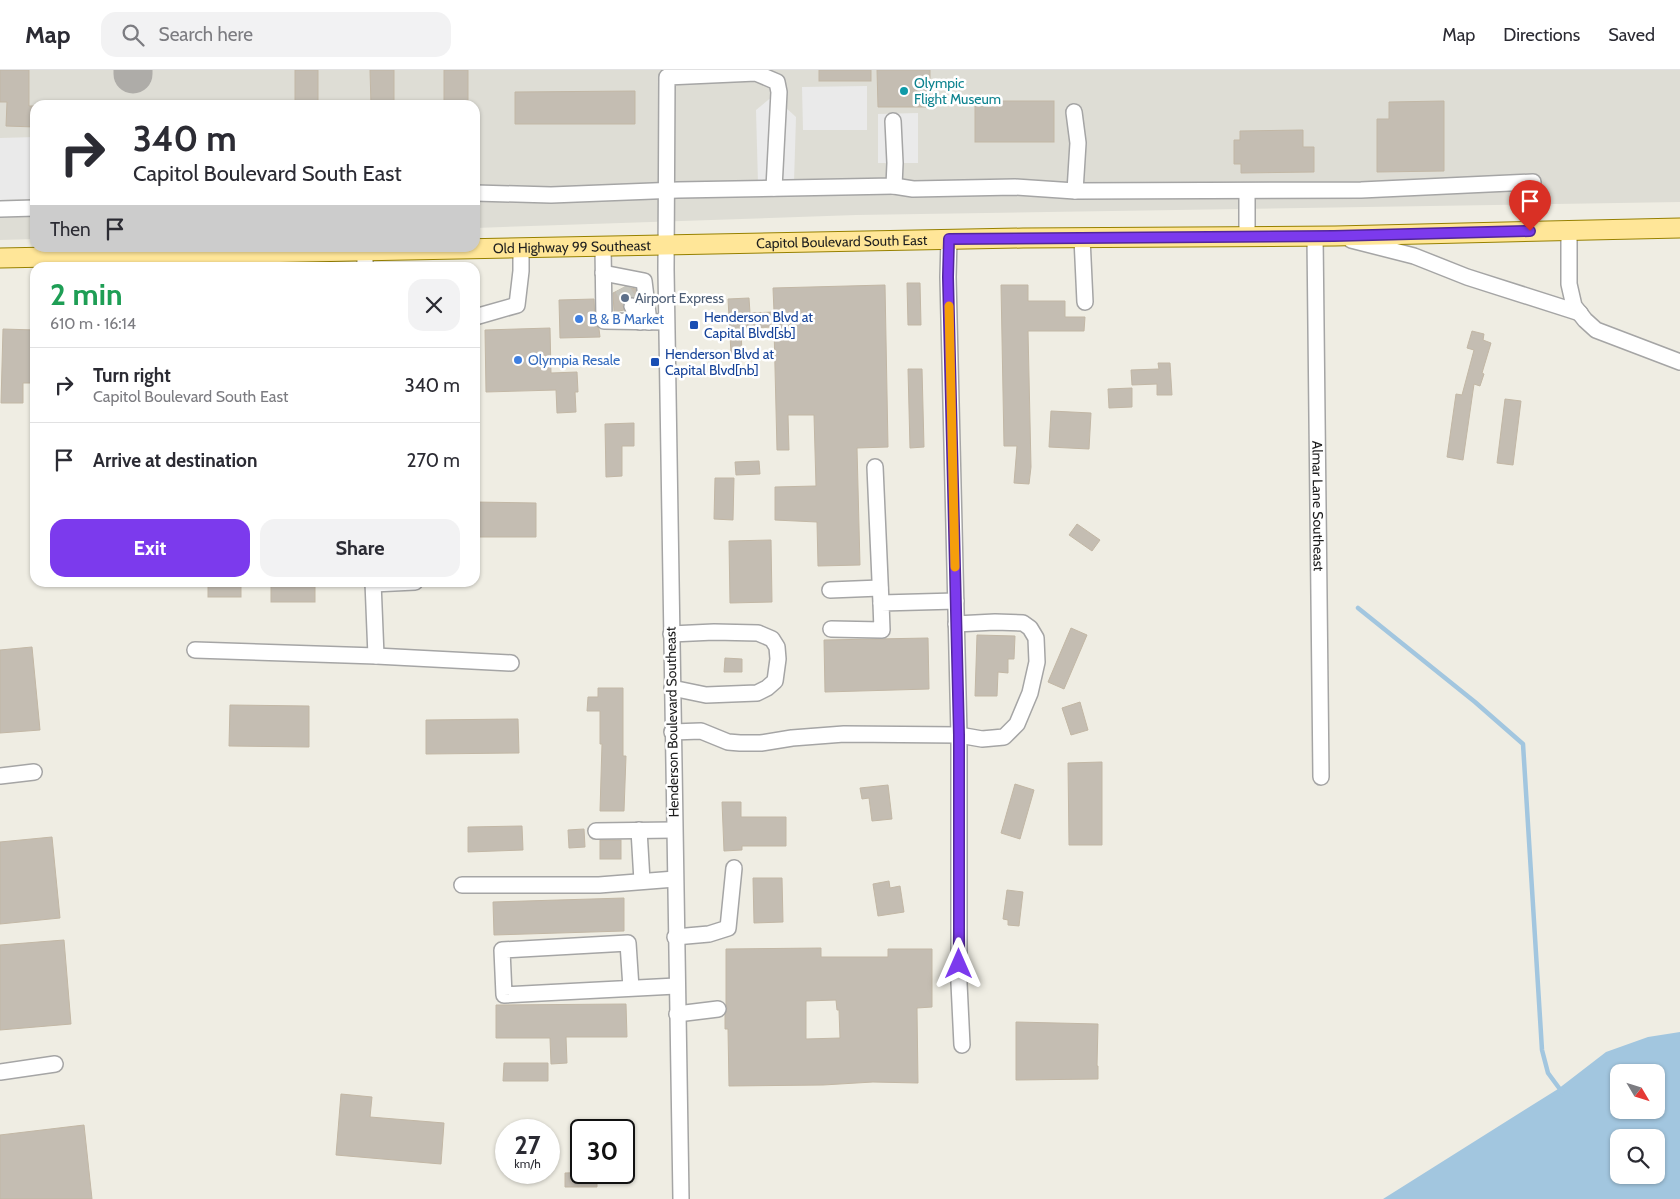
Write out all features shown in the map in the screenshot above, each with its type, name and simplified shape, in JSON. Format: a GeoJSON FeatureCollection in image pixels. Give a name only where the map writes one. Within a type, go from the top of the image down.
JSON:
{"type":"FeatureCollection","features":[{"type":"Feature","properties":{"kind":"main road","name":"Capitol Boulevard South East"},"geometry":{"type":"LineString","coordinates":[[665,244],[949,239],[1334,236],[1680,228]]}},
{"type":"Feature","properties":{"kind":"main road","name":"Old Highway 99 Southeast"},"geometry":{"type":"LineString","coordinates":[[480,250],[521,247],[665,244]]}},
{"type":"Feature","properties":{"kind":"main road","name":"Old Highway 99 Southeast"},"geometry":{"type":"LineString","coordinates":[[0,258],[60,257],[169,261],[365,259],[456,252]]}},
{"type":"Feature","properties":{"kind":"street"},"geometry":{"type":"LineString","coordinates":[[667,73],[756,72],[777,82],[779,92],[774,188]]}},
{"type":"Feature","properties":{"kind":"street","name":"Henderson Boulevard Southeast"},"geometry":{"type":"LineString","coordinates":[[667,73],[665,244],[676,1014],[681,1199]]}},
{"type":"Feature","properties":{"kind":"street"},"geometry":{"type":"LineString","coordinates":[[1074,112],[1078,143],[1075,191]]}},
{"type":"Feature","properties":{"kind":"street"},"geometry":{"type":"LineString","coordinates":[[893,121],[896,163],[894,186]]}},
{"type":"Feature","properties":{"kind":"street"},"geometry":{"type":"LineString","coordinates":[[480,193],[551,195],[894,186],[913,189],[1015,187],[1075,191],[1361,190],[1534,182]]}},
{"type":"Feature","properties":{"kind":"street"},"geometry":{"type":"LineString","coordinates":[[1247,191],[1247,237]]}},
{"type":"Feature","properties":{"kind":"street"},"geometry":{"type":"LineString","coordinates":[[0,209],[30,208]]}},
{"type":"Feature","properties":{"kind":"street"},"geometry":{"type":"LineString","coordinates":[[1569,230],[1569,284],[1574,306],[1585,320],[1596,330],[1680,362]]}},
{"type":"Feature","properties":{"kind":"street","name":"Almar Lane Southeast"},"geometry":{"type":"LineString","coordinates":[[1315,236],[1321,776]]}},
{"type":"Feature","properties":{"kind":"street"},"geometry":{"type":"LineString","coordinates":[[1334,236],[1414,256],[1466,276],[1580,313]]}},
{"type":"Feature","properties":{"kind":"street"},"geometry":{"type":"LineString","coordinates":[[1082,238],[1085,302]]}},
{"type":"Feature","properties":{"kind":"street"},"geometry":{"type":"LineString","coordinates":[[949,239],[948,277],[959,735],[959,983],[962,1045]]}},
{"type":"Feature","properties":{"kind":"street"},"geometry":{"type":"LineString","coordinates":[[603,246],[614,279],[604,321],[666,322]]}},
{"type":"Feature","properties":{"kind":"street"},"geometry":{"type":"LineString","coordinates":[[480,316],[517,305],[521,271],[521,247]]}},
{"type":"Feature","properties":{"kind":"street"},"geometry":{"type":"LineString","coordinates":[[614,279],[644,282],[644,322]]}},
{"type":"Feature","properties":{"kind":"street"},"geometry":{"type":"LineString","coordinates":[[632,306],[644,322]]}},
{"type":"Feature","properties":{"kind":"street"},"geometry":{"type":"LineString","coordinates":[[831,629],[882,630],[875,467]]}},
{"type":"Feature","properties":{"kind":"street"},"geometry":{"type":"LineString","coordinates":[[373,587],[376,656]]}},
{"type":"Feature","properties":{"kind":"street"},"geometry":{"type":"LineString","coordinates":[[830,590],[956,601]]}},
{"type":"Feature","properties":{"kind":"street"},"geometry":{"type":"LineString","coordinates":[[672,732],[701,732],[728,742],[740,744],[844,734],[959,735],[982,738],[1004,736],[1017,724],[1030,693],[1037,662],[1036,638],[1030,628],[1023,623],[956,624]]}},
{"type":"Feature","properties":{"kind":"street"},"geometry":{"type":"LineString","coordinates":[[671,634],[714,632],[758,633],[772,640],[777,647],[778,659],[775,681],[757,694],[706,695],[672,688]]}},
{"type":"Feature","properties":{"kind":"street"},"geometry":{"type":"LineString","coordinates":[[195,650],[511,663]]}},
{"type":"Feature","properties":{"kind":"street"},"geometry":{"type":"LineString","coordinates":[[0,776],[34,772]]}},
{"type":"Feature","properties":{"kind":"street"},"geometry":{"type":"LineString","coordinates":[[639,830],[642,881]]}},
{"type":"Feature","properties":{"kind":"street"},"geometry":{"type":"LineString","coordinates":[[596,831],[674,830]]}},
{"type":"Feature","properties":{"kind":"street"},"geometry":{"type":"LineString","coordinates":[[675,937],[709,934],[728,928],[734,868]]}},
{"type":"Feature","properties":{"kind":"street"},"geometry":{"type":"LineString","coordinates":[[462,885],[599,885],[674,879]]}},
{"type":"Feature","properties":{"kind":"street"},"geometry":{"type":"LineString","coordinates":[[631,988],[628,943],[502,950],[504,995],[676,986]]}},
{"type":"Feature","properties":{"kind":"street"},"geometry":{"type":"LineString","coordinates":[[676,1014],[718,1009]]}},
{"type":"Feature","properties":{"kind":"street"},"geometry":{"type":"LineString","coordinates":[[0,1072],[56,1064]]}},
{"type":"Feature","properties":{"kind":"shaded area"},"geometry":{"type":"Polygon","coordinates":[[[0,70],[1680,70],[1680,202],[856,215],[480,228],[480,100],[30,100],[30,239],[0,240],[0,70]]]}},
{"type":"Feature","properties":{"kind":"shaded area"},"geometry":{"type":"Polygon","coordinates":[[[867,86],[867,130],[803,130],[802,87],[867,86]]]}},
{"type":"Feature","properties":{"kind":"shaded area"},"geometry":{"type":"Polygon","coordinates":[[[773,96],[796,117],[794,182],[758,183],[756,110],[773,96]]]}},
{"type":"Feature","properties":{"kind":"shaded area"},"geometry":{"type":"Polygon","coordinates":[[[918,113],[918,163],[878,163],[878,114],[918,113]]]}},
{"type":"Feature","properties":{"kind":"shaded area"},"geometry":{"type":"Polygon","coordinates":[[[30,137],[30,199],[0,200],[0,138],[30,137]]]}},
{"type":"Feature","properties":{"kind":"water"},"geometry":{"type":"Polygon","coordinates":[[[1680,1032],[1680,1199],[1383,1199],[1558,1089],[1606,1052],[1648,1037],[1680,1032]]]}},
{"type":"Feature","properties":{"kind":"building"},"geometry":{"type":"Polygon","coordinates":[[[0,70],[29,70],[30,127],[6,126],[7,102],[0,102],[0,70]]]}},
{"type":"Feature","properties":{"kind":"building"},"geometry":{"type":"Polygon","coordinates":[[[295,70],[318,70],[318,100],[295,100],[295,70]]]}},
{"type":"Feature","properties":{"kind":"building"},"geometry":{"type":"Polygon","coordinates":[[[370,70],[394,70],[394,100],[371,100],[370,70]]]}},
{"type":"Feature","properties":{"kind":"building"},"geometry":{"type":"Polygon","coordinates":[[[444,70],[468,70],[468,100],[444,100],[444,70]]]}},
{"type":"Feature","properties":{"kind":"building"},"geometry":{"type":"Polygon","coordinates":[[[819,70],[871,70],[871,81],[819,81],[819,70]]]}},
{"type":"Feature","properties":{"kind":"building","name":"Olympic Flight Museum"},"geometry":{"type":"Polygon","coordinates":[[[877,70],[930,70],[930,107],[878,107],[877,70]]]}},
{"type":"Feature","properties":{"kind":"building"},"geometry":{"type":"Polygon","coordinates":[[[635,91],[635,124],[515,124],[515,92],[635,91]]]}},
{"type":"Feature","properties":{"kind":"building"},"geometry":{"type":"Polygon","coordinates":[[[975,101],[1054,101],[1054,142],[975,142],[975,101]]]}},
{"type":"Feature","properties":{"kind":"building"},"geometry":{"type":"Polygon","coordinates":[[[1444,101],[1444,171],[1377,172],[1377,119],[1389,119],[1389,102],[1444,101]]]}},
{"type":"Feature","properties":{"kind":"building"},"geometry":{"type":"Polygon","coordinates":[[[1303,130],[1303,147],[1314,147],[1314,172],[1241,173],[1241,164],[1234,164],[1234,140],[1240,140],[1240,131],[1303,130]]]}},
{"type":"Feature","properties":{"kind":"building"},"geometry":{"type":"Polygon","coordinates":[[[907,283],[920,283],[921,325],[908,325],[907,283]]]}},
{"type":"Feature","properties":{"kind":"building"},"geometry":{"type":"Polygon","coordinates":[[[885,285],[888,447],[857,448],[860,565],[818,566],[817,522],[775,520],[775,487],[816,486],[814,415],[788,415],[789,450],[777,450],[774,327],[741,328],[742,354],[731,354],[728,299],[749,298],[750,313],[774,312],[773,288],[885,285]]]}},
{"type":"Feature","properties":{"kind":"building"},"geometry":{"type":"Polygon","coordinates":[[[1001,285],[1028,285],[1028,301],[1065,301],[1065,317],[1085,317],[1084,331],[1028,331],[1031,467],[1029,484],[1014,483],[1017,446],[1004,446],[1001,285]]]}},
{"type":"Feature","properties":{"kind":"building"},"geometry":{"type":"Polygon","coordinates":[[[625,287],[636,289],[637,298],[627,298],[623,305],[624,310],[614,312],[613,293],[625,287]]]}},
{"type":"Feature","properties":{"kind":"building","name":"B & B Market"},"geometry":{"type":"Polygon","coordinates":[[[594,299],[595,322],[599,329],[600,337],[560,338],[559,300],[594,299]]]}},
{"type":"Feature","properties":{"kind":"building","name":"Olympia Resale"},"geometry":{"type":"Polygon","coordinates":[[[550,328],[551,373],[577,372],[576,412],[557,413],[556,390],[486,392],[485,330],[550,328]]]}},
{"type":"Feature","properties":{"kind":"building"},"geometry":{"type":"Polygon","coordinates":[[[3,329],[30,330],[30,383],[23,383],[23,403],[1,403],[3,329]]]}},
{"type":"Feature","properties":{"kind":"building"},"geometry":{"type":"Polygon","coordinates":[[[1472,331],[1484,334],[1483,340],[1491,343],[1480,386],[1474,384],[1463,460],[1447,457],[1456,394],[1462,395],[1474,350],[1467,348],[1472,331]]]}},
{"type":"Feature","properties":{"kind":"building"},"geometry":{"type":"Polygon","coordinates":[[[1158,363],[1170,363],[1172,395],[1157,395],[1157,384],[1132,385],[1131,370],[1159,369],[1158,363]]]}},
{"type":"Feature","properties":{"kind":"building"},"geometry":{"type":"Polygon","coordinates":[[[908,369],[922,369],[924,447],[910,448],[908,369]]]}},
{"type":"Feature","properties":{"kind":"building"},"geometry":{"type":"Polygon","coordinates":[[[1132,388],[1132,407],[1109,408],[1108,389],[1132,388]]]}},
{"type":"Feature","properties":{"kind":"building"},"geometry":{"type":"Polygon","coordinates":[[[1505,399],[1521,401],[1513,465],[1497,463],[1505,399]]]}},
{"type":"Feature","properties":{"kind":"building"},"geometry":{"type":"Polygon","coordinates":[[[1051,411],[1091,413],[1089,449],[1049,447],[1051,411]]]}},
{"type":"Feature","properties":{"kind":"building"},"geometry":{"type":"Polygon","coordinates":[[[634,423],[634,446],[622,446],[622,476],[606,477],[605,424],[634,423]]]}},
{"type":"Feature","properties":{"kind":"building"},"geometry":{"type":"Polygon","coordinates":[[[759,461],[760,474],[736,475],[735,462],[759,461]]]}},
{"type":"Feature","properties":{"kind":"building"},"geometry":{"type":"Polygon","coordinates":[[[715,478],[734,478],[733,520],[714,519],[715,478]]]}},
{"type":"Feature","properties":{"kind":"building"},"geometry":{"type":"Polygon","coordinates":[[[480,502],[536,503],[536,537],[480,537],[480,502]]]}},
{"type":"Feature","properties":{"kind":"building"},"geometry":{"type":"Polygon","coordinates":[[[1077,524],[1100,540],[1092,551],[1069,535],[1077,524]]]}},
{"type":"Feature","properties":{"kind":"building"},"geometry":{"type":"Polygon","coordinates":[[[771,540],[772,602],[730,603],[729,541],[771,540]]]}},
{"type":"Feature","properties":{"kind":"building"},"geometry":{"type":"Polygon","coordinates":[[[208,587],[241,587],[241,597],[208,597],[208,587]]]}},
{"type":"Feature","properties":{"kind":"building"},"geometry":{"type":"Polygon","coordinates":[[[271,587],[315,587],[315,602],[271,602],[271,587]]]}},
{"type":"Feature","properties":{"kind":"building"},"geometry":{"type":"Polygon","coordinates":[[[1071,628],[1087,635],[1064,689],[1048,682],[1071,628]]]}},
{"type":"Feature","properties":{"kind":"building"},"geometry":{"type":"Polygon","coordinates":[[[977,635],[1015,636],[1014,659],[1008,659],[1008,673],[998,672],[997,696],[975,696],[977,635]]]}},
{"type":"Feature","properties":{"kind":"building"},"geometry":{"type":"Polygon","coordinates":[[[928,638],[929,689],[825,692],[824,640],[928,638]]]}},
{"type":"Feature","properties":{"kind":"building"},"geometry":{"type":"Polygon","coordinates":[[[32,647],[40,730],[0,733],[0,650],[32,647]]]}},
{"type":"Feature","properties":{"kind":"building"},"geometry":{"type":"Polygon","coordinates":[[[725,658],[742,659],[742,672],[724,672],[725,658]]]}},
{"type":"Feature","properties":{"kind":"building"},"geometry":{"type":"Polygon","coordinates":[[[598,688],[623,688],[623,756],[626,756],[624,811],[600,811],[602,744],[600,744],[600,711],[587,711],[588,697],[598,697],[598,688]]]}},
{"type":"Feature","properties":{"kind":"building"},"geometry":{"type":"Polygon","coordinates":[[[1080,702],[1088,730],[1071,735],[1062,708],[1080,702]]]}},
{"type":"Feature","properties":{"kind":"building"},"geometry":{"type":"Polygon","coordinates":[[[230,705],[309,706],[309,747],[229,746],[230,705]]]}},
{"type":"Feature","properties":{"kind":"building"},"geometry":{"type":"Polygon","coordinates":[[[518,719],[519,753],[426,754],[426,720],[518,719]]]}},
{"type":"Feature","properties":{"kind":"building"},"geometry":{"type":"Polygon","coordinates":[[[1102,762],[1102,845],[1069,845],[1068,763],[1102,762]]]}},
{"type":"Feature","properties":{"kind":"building"},"geometry":{"type":"Polygon","coordinates":[[[1015,784],[1034,790],[1020,839],[1001,833],[1015,784]]]}},
{"type":"Feature","properties":{"kind":"building"},"geometry":{"type":"Polygon","coordinates":[[[888,785],[892,819],[872,821],[869,798],[862,799],[860,788],[888,785]]]}},
{"type":"Feature","properties":{"kind":"building"},"geometry":{"type":"Polygon","coordinates":[[[722,802],[741,802],[741,817],[786,817],[786,846],[742,846],[742,850],[724,851],[722,802]]]}},
{"type":"Feature","properties":{"kind":"building"},"geometry":{"type":"Polygon","coordinates":[[[522,826],[523,850],[468,852],[468,827],[522,826]]]}},
{"type":"Feature","properties":{"kind":"building"},"geometry":{"type":"Polygon","coordinates":[[[584,829],[585,847],[569,848],[568,830],[584,829]]]}},
{"type":"Feature","properties":{"kind":"building"},"geometry":{"type":"Polygon","coordinates":[[[52,837],[60,918],[0,924],[0,842],[52,837]]]}},
{"type":"Feature","properties":{"kind":"building"},"geometry":{"type":"Polygon","coordinates":[[[600,840],[621,840],[621,859],[600,859],[600,840]]]}},
{"type":"Feature","properties":{"kind":"building"},"geometry":{"type":"Polygon","coordinates":[[[753,878],[782,878],[783,922],[754,923],[753,878]]]}},
{"type":"Feature","properties":{"kind":"building"},"geometry":{"type":"Polygon","coordinates":[[[889,881],[890,888],[900,886],[904,912],[878,916],[873,884],[889,881]]]}},
{"type":"Feature","properties":{"kind":"building"},"geometry":{"type":"Polygon","coordinates":[[[1007,890],[1023,892],[1019,926],[1008,925],[1008,920],[1003,919],[1007,890]]]}},
{"type":"Feature","properties":{"kind":"building"},"geometry":{"type":"Polygon","coordinates":[[[624,898],[624,931],[494,935],[493,902],[624,898]]]}},
{"type":"Feature","properties":{"kind":"building"},"geometry":{"type":"Polygon","coordinates":[[[64,940],[71,1024],[0,1030],[0,945],[64,940]]]}},
{"type":"Feature","properties":{"kind":"building"},"geometry":{"type":"Polygon","coordinates":[[[821,948],[821,957],[888,957],[888,949],[932,949],[932,1007],[917,1008],[918,1083],[873,1082],[823,1085],[729,1086],[728,1029],[725,1029],[727,1008],[726,949],[821,948]],[[836,1000],[806,1001],[806,1039],[840,1038],[839,1010],[837,1010],[836,1000]]]}},
{"type":"Feature","properties":{"kind":"building"},"geometry":{"type":"Polygon","coordinates":[[[626,1004],[627,1037],[566,1037],[567,1063],[551,1064],[550,1038],[496,1038],[496,1005],[626,1004]]]}},
{"type":"Feature","properties":{"kind":"building"},"geometry":{"type":"Polygon","coordinates":[[[1016,1022],[1098,1024],[1098,1079],[1016,1080],[1016,1022]]]}},
{"type":"Feature","properties":{"kind":"building"},"geometry":{"type":"Polygon","coordinates":[[[504,1063],[548,1063],[548,1081],[503,1081],[504,1063]]]}},
{"type":"Feature","properties":{"kind":"building"},"geometry":{"type":"Polygon","coordinates":[[[341,1094],[372,1097],[370,1117],[444,1123],[441,1164],[336,1155],[341,1094]]]}},
{"type":"Feature","properties":{"kind":"building"},"geometry":{"type":"Polygon","coordinates":[[[84,1125],[92,1199],[0,1199],[0,1135],[84,1125]]]}},
{"type":"Feature","properties":{"kind":"building"},"geometry":{"type":"Polygon","coordinates":[[[565,1173],[570,1173],[570,1184],[597,1184],[597,1187],[565,1187],[565,1173]]]}},
{"type":"Feature","properties":{"kind":"waterway"},"geometry":{"type":"LineString","coordinates":[[1358,608],[1475,702],[1523,744],[1542,1050],[1548,1073],[1562,1092]]}},
{"type":"Feature","properties":{"kind":"tunnel"},"geometry":{"type":"LineString","coordinates":[[622,288],[632,306]]}},
{"type":"Feature","properties":{"kind":"slow traffic"},"geometry":{"type":"LineString","coordinates":[[949,306],[955,567]]}},
{"type":"Feature","properties":{"kind":"place","name":"Olympic Flight Museum"},"geometry":{"type":"Point","coordinates":[904,91]}},
{"type":"Feature","properties":{"kind":"place","name":"Airport Express"},"geometry":{"type":"Point","coordinates":[625,298]}},
{"type":"Feature","properties":{"kind":"place","name":"B & B Market"},"geometry":{"type":"Point","coordinates":[579,319]}},
{"type":"Feature","properties":{"kind":"place","name":"Henderson Blvd at Capital Blvd[sb]"},"geometry":{"type":"Point","coordinates":[694,325]}},
{"type":"Feature","properties":{"kind":"place","name":"Olympia Resale"},"geometry":{"type":"Point","coordinates":[518,360]}},
{"type":"Feature","properties":{"kind":"place","name":"Henderson Blvd at Capital Blvd[nb]"},"geometry":{"type":"Point","coordinates":[655,362]}},
{"type":"Feature","properties":{"kind":"route"},"geometry":{"type":"LineString","coordinates":[[959,964],[959,735],[948,277],[949,239],[1334,236],[1530,231]]}}]}
